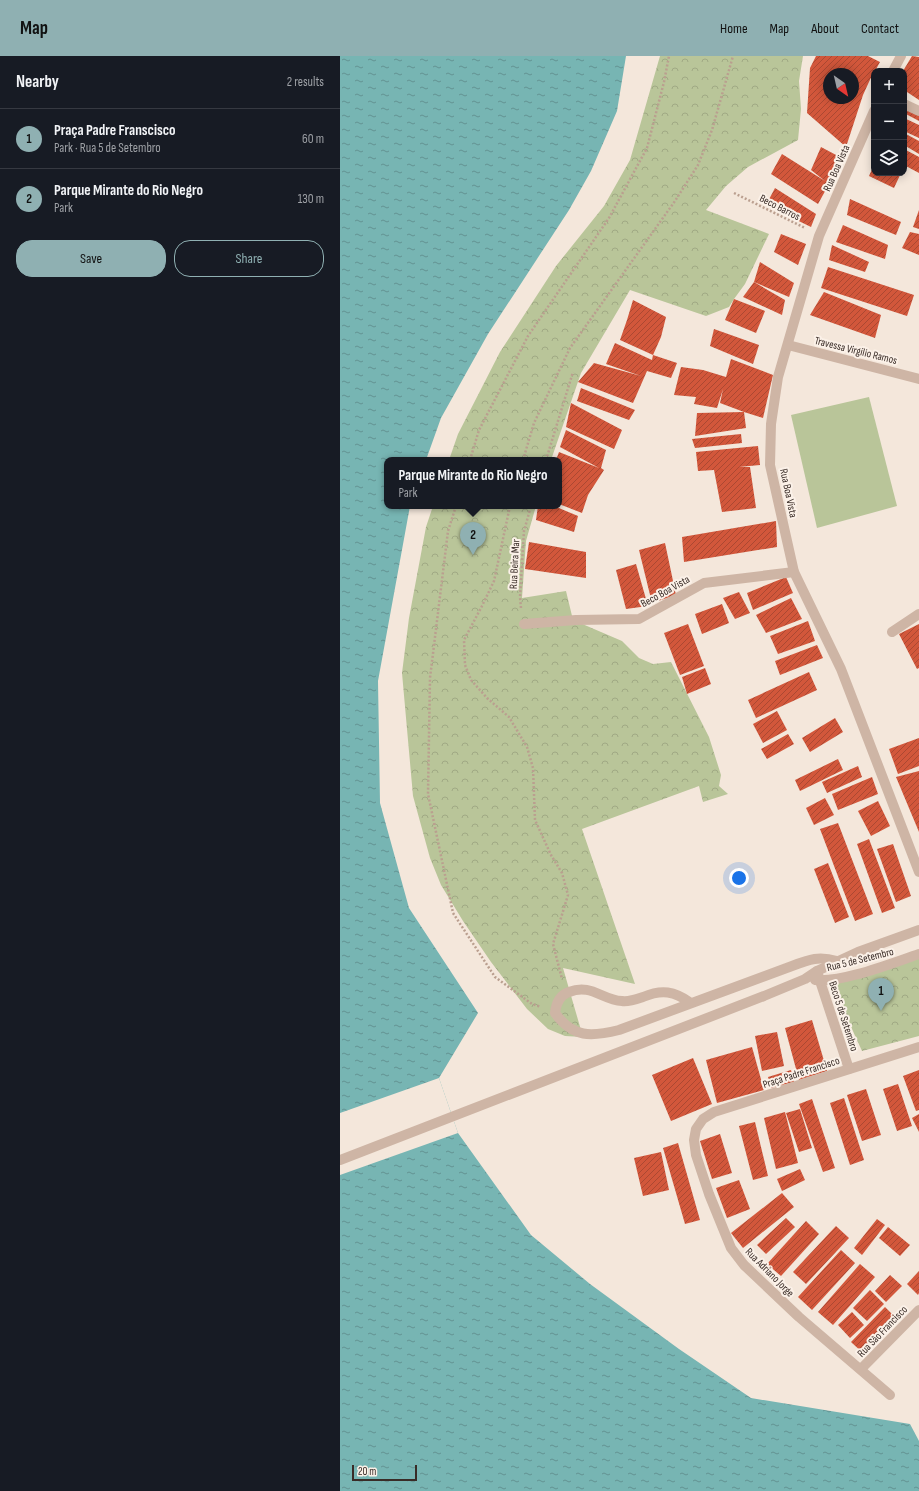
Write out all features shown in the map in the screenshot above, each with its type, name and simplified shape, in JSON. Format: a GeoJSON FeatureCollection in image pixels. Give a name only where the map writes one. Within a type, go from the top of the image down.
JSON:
{"type":"FeatureCollection","features":[{"type":"Feature","properties":{"kind":"street"},"geometry":{"type":"LineString","coordinates":[[895,68],[901,56]]}},
{"type":"Feature","properties":{"kind":"street"},"geometry":{"type":"LineString","coordinates":[[907,105],[919,111]]}},
{"type":"Feature","properties":{"kind":"street","name":"Rua Boa Vista"},"geometry":{"type":"LineString","coordinates":[[871,118],[820,236],[778,377],[771,424],[770,465],[794,572],[841,669],[919,872]]}},
{"type":"Feature","properties":{"kind":"street","name":"Travessa Virgílio Ramos"},"geometry":{"type":"LineString","coordinates":[[788,345],[919,379]]}},
{"type":"Feature","properties":{"kind":"street","name":"Beco Boa Vista"},"geometry":{"type":"LineString","coordinates":[[524,624],[576,620],[639,619],[704,583],[794,572]]}},
{"type":"Feature","properties":{"kind":"street"},"geometry":{"type":"LineString","coordinates":[[892,632],[919,614]]}},
{"type":"Feature","properties":{"kind":"street"},"geometry":{"type":"LineString","coordinates":[[818,976],[838,961],[868,948],[919,930]]}},
{"type":"Feature","properties":{"kind":"street","name":"Rua 5 de Setembro"},"geometry":{"type":"LineString","coordinates":[[340,1160],[805,979],[818,976],[852,975],[919,954]]}},
{"type":"Feature","properties":{"kind":"street"},"geometry":{"type":"LineString","coordinates":[[691,1003],[683,997],[666,992],[653,993],[623,1002],[590,990],[577,988],[565,993],[556,1003],[555,1013],[562,1023],[574,1031],[587,1034],[604,1034],[619,1030],[817,957],[838,961]]}},
{"type":"Feature","properties":{"kind":"street","name":"Beco 5 de Setembro"},"geometry":{"type":"LineString","coordinates":[[818,976],[849,1069]]}},
{"type":"Feature","properties":{"kind":"street","name":"Praça Padre Francisco"},"geometry":{"type":"LineString","coordinates":[[714,1112],[919,1047]]}},
{"type":"Feature","properties":{"kind":"street","name":"Rua Adriano Jorge"},"geometry":{"type":"LineString","coordinates":[[714,1112],[703,1119],[696,1129],[694,1140],[696,1155],[709,1194],[731,1248],[744,1265],[799,1317],[890,1395]]}},
{"type":"Feature","properties":{"kind":"street","name":"Rua São Francisco"},"geometry":{"type":"LineString","coordinates":[[861,1369],[919,1310]]}},
{"type":"Feature","properties":{"kind":"path"},"geometry":{"type":"LineString","coordinates":[[471,457],[479,430],[528,336],[609,218],[647,148],[669,56]]}},
{"type":"Feature","properties":{"kind":"path"},"geometry":{"type":"LineString","coordinates":[[525,457],[534,423],[570,348],[675,201],[698,165],[712,130],[733,56]]}},
{"type":"Feature","properties":{"kind":"path","name":"Beco Barros"},"geometry":{"type":"LineString","coordinates":[[734,193],[820,236]]}},
{"type":"Feature","properties":{"kind":"path"},"geometry":{"type":"LineString","coordinates":[[547,457],[574,372]]}},
{"type":"Feature","properties":{"kind":"path"},"geometry":{"type":"LineString","coordinates":[[455,509],[448,531],[430,678],[428,794],[453,912],[495,976],[532,1004],[555,1013]]}},
{"type":"Feature","properties":{"kind":"path"},"geometry":{"type":"LineString","coordinates":[[509,509],[494,581],[464,640],[465,665],[471,680],[487,698],[509,717],[527,747],[533,768],[535,820],[551,855],[562,873],[568,895],[554,944],[565,993]]}},
{"type":"Feature","properties":{"kind":"path","name":"Rua Beira Mar"},"geometry":{"type":"LineString","coordinates":[[524,624],[520,597],[523,538],[530,509]]}},
{"type":"Feature","properties":{"kind":"green space"},"geometry":{"type":"Polygon","coordinates":[[[660,56],[803,56],[799,81],[801,109],[798,140],[748,167],[726,186],[706,210],[769,234],[745,284],[729,307],[706,316],[630,290],[581,373],[552,457],[450,457],[458,434],[500,352],[556,266],[604,206],[630,160],[660,56]]]}},
{"type":"Feature","properties":{"kind":"green space"},"geometry":{"type":"Polygon","coordinates":[[[869,397],[897,506],[817,528],[791,415],[869,397]]]}},
{"type":"Feature","properties":{"kind":"green space"},"geometry":{"type":"Polygon","coordinates":[[[432,509],[535,509],[526,541],[522,598],[566,591],[573,620],[622,641],[639,658],[653,664],[671,662],[709,737],[721,775],[719,786],[728,794],[703,802],[699,786],[582,829],[635,984],[563,968],[583,1037],[565,1036],[548,1029],[527,1009],[491,962],[463,921],[441,885],[430,858],[413,796],[402,673],[409,618],[426,527],[432,509]]]}},
{"type":"Feature","properties":{"kind":"green space"},"geometry":{"type":"Polygon","coordinates":[[[918,955],[919,1036],[862,1051],[832,985],[918,955]]]}},
{"type":"Feature","properties":{"kind":"water"},"geometry":{"type":"Polygon","coordinates":[[[340,56],[626,56],[617,111],[591,171],[569,210],[488,334],[441,418],[427,457],[384,457],[384,509],[409,509],[378,681],[380,803],[409,908],[478,1013],[439,1078],[458,1133],[531,1235],[590,1284],[679,1349],[751,1398],[910,1424],[919,1441],[919,1491],[340,1491],[340,56]]]}},
{"type":"Feature","properties":{"kind":"pier"},"geometry":{"type":"Polygon","coordinates":[[[439,1078],[458,1133],[340,1175],[340,1113],[439,1078]]]}},
{"type":"Feature","properties":{"kind":"building"},"geometry":{"type":"Polygon","coordinates":[[[816,56],[868,56],[880,62],[877,68],[871,68],[871,78],[863,95],[846,147],[807,113],[810,68],[816,56]]]}},
{"type":"Feature","properties":{"kind":"building"},"geometry":{"type":"Polygon","coordinates":[[[912,56],[919,57],[919,100],[907,92],[907,68],[905,68],[912,56]]]}},
{"type":"Feature","properties":{"kind":"building"},"geometry":{"type":"Polygon","coordinates":[[[907,107],[919,113],[919,121],[907,115],[907,107]]]}},
{"type":"Feature","properties":{"kind":"building"},"geometry":{"type":"Polygon","coordinates":[[[907,119],[919,125],[919,138],[907,132],[907,119]]]}},
{"type":"Feature","properties":{"kind":"building"},"geometry":{"type":"Polygon","coordinates":[[[907,135],[919,141],[919,154],[907,147],[907,135]]]}},
{"type":"Feature","properties":{"kind":"building"},"geometry":{"type":"Polygon","coordinates":[[[821,147],[838,156],[829,184],[818,204],[771,174],[782,154],[825,181],[811,170],[821,147]]]}},
{"type":"Feature","properties":{"kind":"building"},"geometry":{"type":"Polygon","coordinates":[[[907,151],[919,157],[919,173],[907,167],[907,151]]]}},
{"type":"Feature","properties":{"kind":"building"},"geometry":{"type":"Polygon","coordinates":[[[871,172],[871,176],[900,176],[894,188],[869,176],[871,172]]]}},
{"type":"Feature","properties":{"kind":"building"},"geometry":{"type":"Polygon","coordinates":[[[775,188],[816,214],[811,227],[766,205],[775,188]]]}},
{"type":"Feature","properties":{"kind":"building"},"geometry":{"type":"Polygon","coordinates":[[[850,199],[901,222],[896,235],[847,215],[850,199]]]}},
{"type":"Feature","properties":{"kind":"building"},"geometry":{"type":"Polygon","coordinates":[[[919,210],[919,229],[913,227],[919,210]]]}},
{"type":"Feature","properties":{"kind":"building"},"geometry":{"type":"Polygon","coordinates":[[[843,225],[888,245],[885,259],[836,242],[843,225]]]}},
{"type":"Feature","properties":{"kind":"building"},"geometry":{"type":"Polygon","coordinates":[[[910,232],[919,234],[919,255],[902,248],[910,232]]]}},
{"type":"Feature","properties":{"kind":"building"},"geometry":{"type":"Polygon","coordinates":[[[781,234],[806,244],[798,265],[774,252],[781,234]]]}},
{"type":"Feature","properties":{"kind":"building"},"geometry":{"type":"Polygon","coordinates":[[[832,245],[869,262],[865,272],[829,260],[832,245]]]}},
{"type":"Feature","properties":{"kind":"building"},"geometry":{"type":"Polygon","coordinates":[[[760,262],[794,283],[789,297],[754,282],[760,262]]]}},
{"type":"Feature","properties":{"kind":"building"},"geometry":{"type":"Polygon","coordinates":[[[828,267],[914,295],[907,316],[821,288],[828,267]]]}},
{"type":"Feature","properties":{"kind":"building"},"geometry":{"type":"Polygon","coordinates":[[[754,282],[785,300],[782,315],[743,297],[754,282]]]}},
{"type":"Feature","properties":{"kind":"building"},"geometry":{"type":"Polygon","coordinates":[[[824,292],[881,315],[875,338],[810,315],[824,292]]]}},
{"type":"Feature","properties":{"kind":"building"},"geometry":{"type":"Polygon","coordinates":[[[734,299],[765,311],[756,333],[725,320],[734,299]]]}},
{"type":"Feature","properties":{"kind":"building"},"geometry":{"type":"Polygon","coordinates":[[[633,300],[666,317],[661,337],[653,355],[620,340],[633,300]]]}},
{"type":"Feature","properties":{"kind":"building"},"geometry":{"type":"Polygon","coordinates":[[[714,329],[759,345],[753,364],[710,346],[714,329]]]}},
{"type":"Feature","properties":{"kind":"building"},"geometry":{"type":"Polygon","coordinates":[[[615,343],[652,360],[653,355],[677,363],[671,378],[647,371],[633,403],[578,382],[594,363],[641,376],[606,364],[615,343]]]}},
{"type":"Feature","properties":{"kind":"building"},"geometry":{"type":"Polygon","coordinates":[[[731,359],[773,375],[763,418],[720,403],[723,389],[717,408],[694,404],[696,397],[674,395],[681,367],[703,370],[726,377],[731,359]]]}},
{"type":"Feature","properties":{"kind":"building"},"geometry":{"type":"Polygon","coordinates":[[[581,388],[635,410],[629,420],[577,401],[581,388]]]}},
{"type":"Feature","properties":{"kind":"building"},"geometry":{"type":"Polygon","coordinates":[[[571,403],[622,430],[614,449],[566,427],[571,403]]]}},
{"type":"Feature","properties":{"kind":"building"},"geometry":{"type":"Polygon","coordinates":[[[744,412],[746,428],[695,436],[697,413],[744,412]]]}},
{"type":"Feature","properties":{"kind":"building"},"geometry":{"type":"Polygon","coordinates":[[[566,430],[606,450],[601,468],[604,470],[588,495],[582,513],[562,505],[562,457],[557,457],[559,452],[599,468],[560,447],[566,430]]]}},
{"type":"Feature","properties":{"kind":"building"},"geometry":{"type":"Polygon","coordinates":[[[741,434],[742,443],[695,448],[692,439],[741,434]]]}},
{"type":"Feature","properties":{"kind":"building"},"geometry":{"type":"Polygon","coordinates":[[[758,446],[760,465],[739,467],[750,467],[756,508],[722,512],[714,470],[698,471],[696,452],[758,446]]]}},
{"type":"Feature","properties":{"kind":"building"},"geometry":{"type":"Polygon","coordinates":[[[538,509],[561,509],[578,516],[574,532],[536,520],[538,509]]]}},
{"type":"Feature","properties":{"kind":"building"},"geometry":{"type":"Polygon","coordinates":[[[776,521],[777,547],[684,562],[682,537],[776,521]]]}},
{"type":"Feature","properties":{"kind":"building"},"geometry":{"type":"Polygon","coordinates":[[[529,542],[586,552],[586,578],[525,569],[529,542]]]}},
{"type":"Feature","properties":{"kind":"building"},"geometry":{"type":"Polygon","coordinates":[[[665,543],[676,595],[652,603],[639,550],[665,543]]]}},
{"type":"Feature","properties":{"kind":"building"},"geometry":{"type":"Polygon","coordinates":[[[636,564],[648,606],[626,609],[616,570],[636,564]]]}},
{"type":"Feature","properties":{"kind":"building"},"geometry":{"type":"Polygon","coordinates":[[[786,577],[793,593],[753,610],[747,593],[786,577]]]}},
{"type":"Feature","properties":{"kind":"building"},"geometry":{"type":"Polygon","coordinates":[[[739,592],[750,613],[735,619],[723,598],[739,592]]]}},
{"type":"Feature","properties":{"kind":"building"},"geometry":{"type":"Polygon","coordinates":[[[791,598],[802,619],[766,633],[756,615],[791,598]]]}},
{"type":"Feature","properties":{"kind":"building"},"geometry":{"type":"Polygon","coordinates":[[[722,604],[729,623],[702,634],[695,614],[722,604]]]}},
{"type":"Feature","properties":{"kind":"building"},"geometry":{"type":"Polygon","coordinates":[[[808,621],[815,641],[778,654],[770,636],[808,621]]]}},
{"type":"Feature","properties":{"kind":"building"},"geometry":{"type":"Polygon","coordinates":[[[688,624],[704,666],[680,675],[664,633],[688,624]]]}},
{"type":"Feature","properties":{"kind":"building"},"geometry":{"type":"Polygon","coordinates":[[[919,624],[919,668],[917,669],[899,634],[919,624]]]}},
{"type":"Feature","properties":{"kind":"building"},"geometry":{"type":"Polygon","coordinates":[[[817,645],[823,658],[780,675],[775,661],[817,645]]]}},
{"type":"Feature","properties":{"kind":"building"},"geometry":{"type":"Polygon","coordinates":[[[705,668],[711,684],[687,694],[682,677],[705,668]]]}},
{"type":"Feature","properties":{"kind":"building"},"geometry":{"type":"Polygon","coordinates":[[[809,672],[817,690],[756,718],[748,700],[809,672]]]}},
{"type":"Feature","properties":{"kind":"building"},"geometry":{"type":"Polygon","coordinates":[[[777,711],[787,730],[763,743],[753,724],[777,711]]]}},
{"type":"Feature","properties":{"kind":"building"},"geometry":{"type":"Polygon","coordinates":[[[835,718],[843,732],[810,752],[802,738],[835,718]]]}},
{"type":"Feature","properties":{"kind":"building"},"geometry":{"type":"Polygon","coordinates":[[[788,734],[794,744],[767,759],[761,749],[788,734]]]}},
{"type":"Feature","properties":{"kind":"building"},"geometry":{"type":"Polygon","coordinates":[[[919,738],[919,766],[898,774],[889,749],[919,738]]]}},
{"type":"Feature","properties":{"kind":"building"},"geometry":{"type":"Polygon","coordinates":[[[838,759],[843,770],[800,791],[795,780],[838,759]]]}},
{"type":"Feature","properties":{"kind":"building"},"geometry":{"type":"Polygon","coordinates":[[[858,766],[862,777],[827,793],[822,782],[858,766]]]}},
{"type":"Feature","properties":{"kind":"building"},"geometry":{"type":"Polygon","coordinates":[[[919,771],[919,832],[896,777],[919,771]]]}},
{"type":"Feature","properties":{"kind":"building"},"geometry":{"type":"Polygon","coordinates":[[[872,777],[878,794],[838,810],[832,794],[872,777]]]}},
{"type":"Feature","properties":{"kind":"building"},"geometry":{"type":"Polygon","coordinates":[[[825,798],[834,815],[814,825],[806,808],[825,798]]]}},
{"type":"Feature","properties":{"kind":"building"},"geometry":{"type":"Polygon","coordinates":[[[878,801],[890,826],[871,836],[858,811],[878,801]]]}},
{"type":"Feature","properties":{"kind":"building"},"geometry":{"type":"Polygon","coordinates":[[[838,823],[873,914],[855,921],[820,829],[838,823]]]}},
{"type":"Feature","properties":{"kind":"building"},"geometry":{"type":"Polygon","coordinates":[[[869,839],[895,908],[882,913],[857,844],[869,839]]]}},
{"type":"Feature","properties":{"kind":"building"},"geometry":{"type":"Polygon","coordinates":[[[893,844],[911,896],[896,902],[877,849],[893,844]]]}},
{"type":"Feature","properties":{"kind":"building"},"geometry":{"type":"Polygon","coordinates":[[[828,863],[849,917],[835,923],[814,869],[828,863]]]}},
{"type":"Feature","properties":{"kind":"building"},"geometry":{"type":"Polygon","coordinates":[[[812,1020],[827,1071],[799,1080],[785,1028],[812,1020]]]}},
{"type":"Feature","properties":{"kind":"building"},"geometry":{"type":"Polygon","coordinates":[[[777,1032],[784,1066],[762,1071],[755,1036],[777,1032]]]}},
{"type":"Feature","properties":{"kind":"building"},"geometry":{"type":"Polygon","coordinates":[[[752,1047],[764,1090],[717,1103],[706,1060],[752,1047]]]}},
{"type":"Feature","properties":{"kind":"building"},"geometry":{"type":"Polygon","coordinates":[[[693,1058],[712,1104],[671,1121],[652,1075],[693,1058]]]}},
{"type":"Feature","properties":{"kind":"building"},"geometry":{"type":"Polygon","coordinates":[[[791,1070],[794,1082],[771,1088],[768,1077],[791,1070]]]}},
{"type":"Feature","properties":{"kind":"building"},"geometry":{"type":"Polygon","coordinates":[[[919,1070],[919,1110],[916,1111],[903,1076],[919,1070]]]}},
{"type":"Feature","properties":{"kind":"building"},"geometry":{"type":"Polygon","coordinates":[[[898,1084],[912,1126],[897,1131],[883,1089],[898,1084]]]}},
{"type":"Feature","properties":{"kind":"building"},"geometry":{"type":"Polygon","coordinates":[[[866,1089],[881,1135],[862,1141],[847,1095],[866,1089]]]}},
{"type":"Feature","properties":{"kind":"building"},"geometry":{"type":"Polygon","coordinates":[[[844,1098],[864,1160],[850,1165],[830,1103],[844,1098]]]}},
{"type":"Feature","properties":{"kind":"building"},"geometry":{"type":"Polygon","coordinates":[[[812,1099],[835,1168],[823,1172],[799,1104],[812,1099]]]}},
{"type":"Feature","properties":{"kind":"building"},"geometry":{"type":"Polygon","coordinates":[[[800,1109],[812,1148],[799,1152],[786,1113],[800,1109]]]}},
{"type":"Feature","properties":{"kind":"building"},"geometry":{"type":"Polygon","coordinates":[[[785,1112],[798,1163],[776,1169],[764,1118],[785,1112]]]}},
{"type":"Feature","properties":{"kind":"building"},"geometry":{"type":"Polygon","coordinates":[[[919,1114],[919,1132],[912,1118],[919,1114]]]}},
{"type":"Feature","properties":{"kind":"building"},"geometry":{"type":"Polygon","coordinates":[[[755,1122],[768,1176],[753,1180],[739,1126],[755,1122]]]}},
{"type":"Feature","properties":{"kind":"building"},"geometry":{"type":"Polygon","coordinates":[[[720,1134],[732,1173],[712,1179],[700,1141],[720,1134]]]}},
{"type":"Feature","properties":{"kind":"building"},"geometry":{"type":"Polygon","coordinates":[[[678,1143],[700,1220],[685,1224],[663,1148],[678,1143]]]}},
{"type":"Feature","properties":{"kind":"building"},"geometry":{"type":"Polygon","coordinates":[[[661,1152],[669,1190],[643,1196],[634,1158],[661,1152]]]}},
{"type":"Feature","properties":{"kind":"building"},"geometry":{"type":"Polygon","coordinates":[[[800,1169],[805,1180],[782,1191],[777,1179],[800,1169]]]}},
{"type":"Feature","properties":{"kind":"building"},"geometry":{"type":"Polygon","coordinates":[[[739,1180],[750,1209],[727,1218],[716,1188],[739,1180]]]}},
{"type":"Feature","properties":{"kind":"building"},"geometry":{"type":"Polygon","coordinates":[[[782,1193],[794,1207],[743,1248],[731,1233],[782,1193]]]}},
{"type":"Feature","properties":{"kind":"building"},"geometry":{"type":"Polygon","coordinates":[[[786,1218],[795,1227],[766,1254],[757,1245],[786,1218]]]}},
{"type":"Feature","properties":{"kind":"building"},"geometry":{"type":"Polygon","coordinates":[[[877,1219],[885,1225],[862,1255],[854,1248],[877,1219]]]}},
{"type":"Feature","properties":{"kind":"building"},"geometry":{"type":"Polygon","coordinates":[[[806,1221],[819,1234],[781,1276],[767,1264],[806,1221]]]}},
{"type":"Feature","properties":{"kind":"building"},"geometry":{"type":"Polygon","coordinates":[[[836,1226],[849,1238],[806,1284],[793,1272],[836,1226]]]}},
{"type":"Feature","properties":{"kind":"building"},"geometry":{"type":"Polygon","coordinates":[[[888,1227],[910,1245],[900,1256],[879,1238],[888,1227]]]}},
{"type":"Feature","properties":{"kind":"building"},"geometry":{"type":"Polygon","coordinates":[[[841,1250],[855,1263],[812,1310],[798,1297],[841,1250]]]}},
{"type":"Feature","properties":{"kind":"building"},"geometry":{"type":"Polygon","coordinates":[[[860,1264],[875,1277],[833,1325],[818,1312],[860,1264]]]}},
{"type":"Feature","properties":{"kind":"building"},"geometry":{"type":"Polygon","coordinates":[[[919,1271],[919,1293],[918,1295],[907,1284],[919,1271]]]}},
{"type":"Feature","properties":{"kind":"building"},"geometry":{"type":"Polygon","coordinates":[[[890,1275],[902,1286],[886,1302],[875,1291],[890,1275]]]}},
{"type":"Feature","properties":{"kind":"building"},"geometry":{"type":"Polygon","coordinates":[[[870,1290],[884,1304],[867,1321],[853,1308],[870,1290]]]}},
{"type":"Feature","properties":{"kind":"building"},"geometry":{"type":"Polygon","coordinates":[[[885,1307],[897,1319],[864,1354],[851,1342],[885,1307]]]}},
{"type":"Feature","properties":{"kind":"building"},"geometry":{"type":"Polygon","coordinates":[[[852,1312],[864,1325],[850,1338],[838,1325],[852,1312]]]}},
{"type":"Feature","properties":{"kind":"place","name":"Parque Mirante do Rio Negro"},"geometry":{"type":"Point","coordinates":[473,555]}},
{"type":"Feature","properties":{"kind":"place","name":"Praça Padre Franscisco"},"geometry":{"type":"Point","coordinates":[881,1011]}}]}
